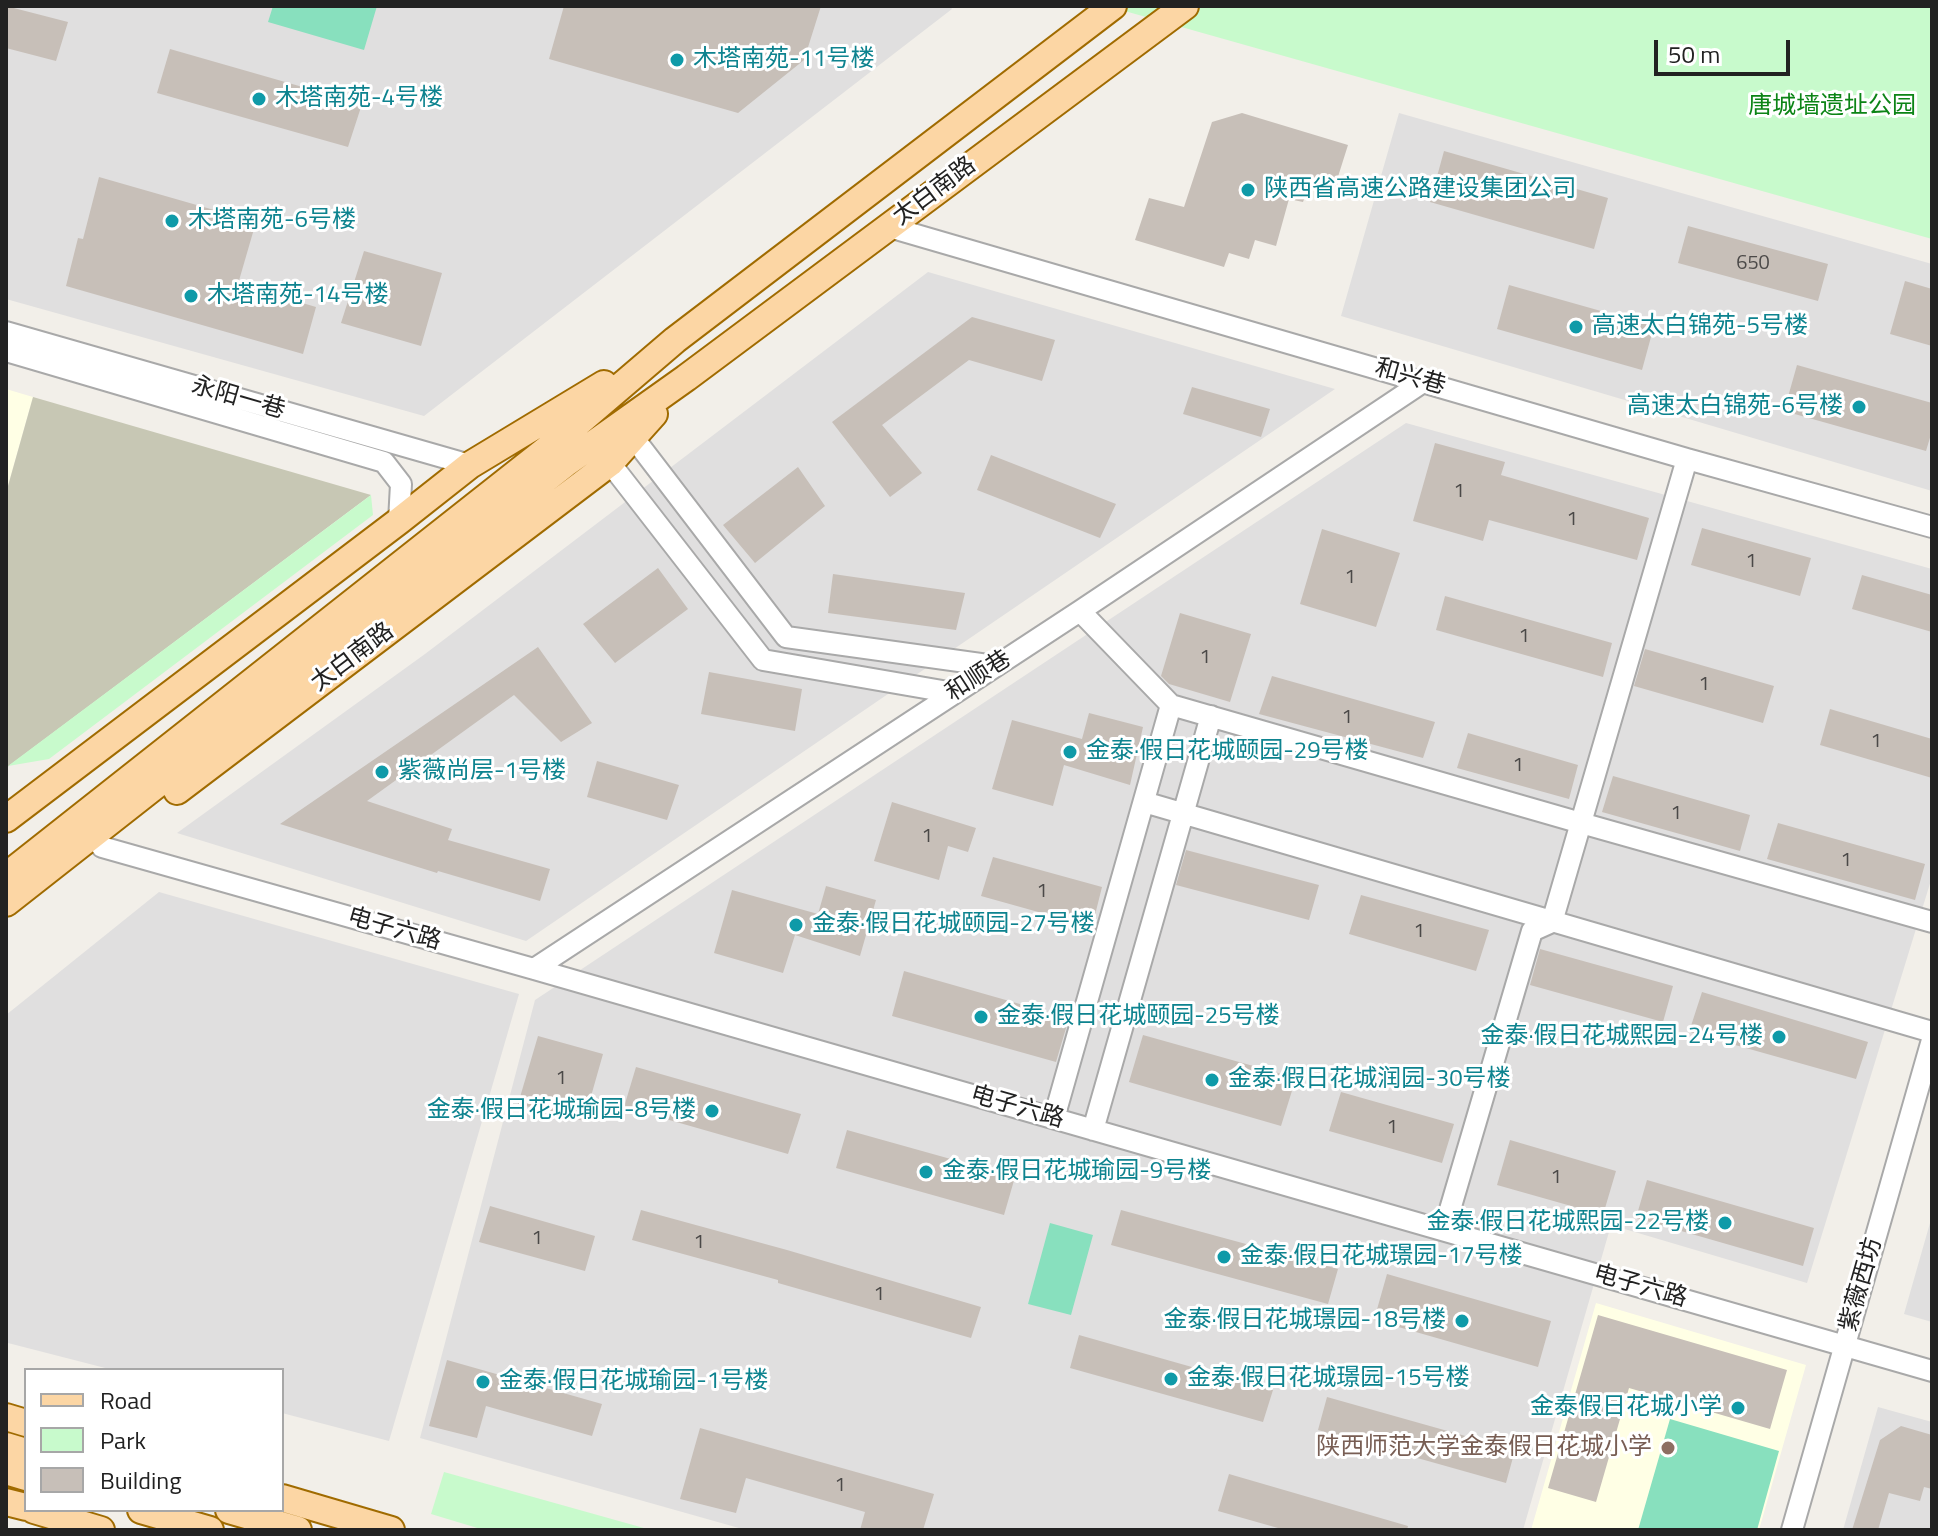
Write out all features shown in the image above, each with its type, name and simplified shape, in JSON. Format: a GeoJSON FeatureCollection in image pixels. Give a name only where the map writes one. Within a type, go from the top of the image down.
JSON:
{"type":"FeatureCollection","features":[{"type":"Feature","properties":{"kind":"main road","name":"太白南路"},"geometry":{"type":"LineString","coordinates":[[8,814],[470,465],[675,340],[1113,6]]}},
{"type":"Feature","properties":{"kind":"main road","name":"太白南路"},"geometry":{"type":"LineString","coordinates":[[6,876],[558,455],[686,378],[1185,6]]}},
{"type":"Feature","properties":{"kind":"main road","name":"太白南路"},"geometry":{"type":"LineString","coordinates":[[6,903],[558,455],[675,340]]}},
{"type":"Feature","properties":{"kind":"main road","name":"太白南路"},"geometry":{"type":"LineString","coordinates":[[6,922],[610,463],[686,378]]}},
{"type":"Feature","properties":{"kind":"main road"},"geometry":{"type":"LineString","coordinates":[[284,1499],[391,1530]]}},
{"type":"Feature","properties":{"kind":"main road"},"geometry":{"type":"LineString","coordinates":[[39,1512],[86,1529]]}},
{"type":"Feature","properties":{"kind":"main road"},"geometry":{"type":"LineString","coordinates":[[148,1512],[210,1530]]}},
{"type":"Feature","properties":{"kind":"main road"},"geometry":{"type":"LineString","coordinates":[[236,1512],[298,1530]]}},
{"type":"Feature","properties":{"kind":"street","name":"和兴巷"},"geometry":{"type":"LineString","coordinates":[[889,227],[1932,527]]}},
{"type":"Feature","properties":{"kind":"street","name":"永阳一巷"},"geometry":{"type":"LineString","coordinates":[[6,332],[470,465]]}},
{"type":"Feature","properties":{"kind":"street","name":"永阳一巷"},"geometry":{"type":"LineString","coordinates":[[6,351],[384,462],[401,484],[399,521]]}},
{"type":"Feature","properties":{"kind":"street","name":"和顺巷"},"geometry":{"type":"LineString","coordinates":[[534,969],[1423,382]]}},
{"type":"Feature","properties":{"kind":"street"},"geometry":{"type":"LineString","coordinates":[[633,437],[786,637],[995,666]]}},
{"type":"Feature","properties":{"kind":"street"},"geometry":{"type":"LineString","coordinates":[[1444,1230],[1532,931],[1552,922],[1687,459]]}},
{"type":"Feature","properties":{"kind":"street"},"geometry":{"type":"LineString","coordinates":[[610,463],[763,660],[954,693]]}},
{"type":"Feature","properties":{"kind":"street"},"geometry":{"type":"LineString","coordinates":[[1080,611],[1171,705],[1932,922]]}},
{"type":"Feature","properties":{"kind":"street"},"geometry":{"type":"LineString","coordinates":[[1054,1118],[1171,705]]}},
{"type":"Feature","properties":{"kind":"street"},"geometry":{"type":"LineString","coordinates":[[1093,1130],[1211,716]]}},
{"type":"Feature","properties":{"kind":"street"},"geometry":{"type":"LineString","coordinates":[[1144,802],[1932,1032]]}},
{"type":"Feature","properties":{"kind":"street","name":"电子六路"},"geometry":{"type":"LineString","coordinates":[[102,847],[1932,1371]]}},
{"type":"Feature","properties":{"kind":"street","name":"紫薇西坊"},"geometry":{"type":"LineString","coordinates":[[1792,1530],[1932,1040]]}},
{"type":"Feature","properties":{"kind":"shaded area"},"geometry":{"type":"Polygon","coordinates":[[[6,6],[950,6],[952,9],[424,416],[6,299],[6,6]]]}},
{"type":"Feature","properties":{"kind":"shaded area"},"geometry":{"type":"Polygon","coordinates":[[[1399,113],[1932,264],[1932,491],[1341,316],[1399,113]]]}},
{"type":"Feature","properties":{"kind":"shaded area"},"geometry":{"type":"Polygon","coordinates":[[[928,272],[1335,389],[526,941],[177,833],[425,654],[928,272]]]}},
{"type":"Feature","properties":{"kind":"shaded area"},"geometry":{"type":"Polygon","coordinates":[[[6,389],[33,397],[6,493],[6,389]]]}},
{"type":"Feature","properties":{"kind":"shaded area"},"geometry":{"type":"Polygon","coordinates":[[[33,397],[371,495],[6,768],[6,493],[33,397]]]}},
{"type":"Feature","properties":{"kind":"shaded area"},"geometry":{"type":"Polygon","coordinates":[[[1406,423],[1932,569],[1932,877],[1807,1283],[1611,1225],[1523,1530],[746,1530],[420,1438],[535,1000],[1406,423]]]}},
{"type":"Feature","properties":{"kind":"shaded area"},"geometry":{"type":"Polygon","coordinates":[[[159,892],[519,994],[389,1441],[284,1414],[284,1368],[105,1368],[8,1343],[6,1015],[159,892]]]}},
{"type":"Feature","properties":{"kind":"shaded area"},"geometry":{"type":"Polygon","coordinates":[[[1932,1216],[1932,1322],[1904,1314],[1932,1216]]]}},
{"type":"Feature","properties":{"kind":"shaded area","name":"陕西师范大学金泰假日花城小学"},"geometry":{"type":"Polygon","coordinates":[[[1596,1303],[1806,1365],[1759,1530],[1531,1530],[1596,1303]]]}},
{"type":"Feature","properties":{"kind":"shaded area"},"geometry":{"type":"Polygon","coordinates":[[[1878,1407],[1932,1422],[1932,1530],[1843,1530],[1878,1407]]]}},
{"type":"Feature","properties":{"kind":"green space"},"geometry":{"type":"Polygon","coordinates":[[[273,6],[377,6],[364,50],[268,22],[273,6]]]}},
{"type":"Feature","properties":{"kind":"green space","name":"唐城墙遗址公园"},"geometry":{"type":"Polygon","coordinates":[[[1107,6],[1932,6],[1932,239],[1107,6]]]}},
{"type":"Feature","properties":{"kind":"green space"},"geometry":{"type":"Polygon","coordinates":[[[371,495],[373,515],[49,759],[8,766],[371,495]]]}},
{"type":"Feature","properties":{"kind":"green space"},"geometry":{"type":"Polygon","coordinates":[[[1050,1223],[1093,1235],[1071,1315],[1028,1304],[1050,1223]]]}},
{"type":"Feature","properties":{"kind":"green space"},"geometry":{"type":"Polygon","coordinates":[[[1670,1419],[1779,1451],[1757,1530],[1638,1530],[1670,1419]]]}},
{"type":"Feature","properties":{"kind":"green space"},"geometry":{"type":"Polygon","coordinates":[[[444,1472],[651,1530],[484,1530],[431,1514],[444,1472]]]}},
{"type":"Feature","properties":{"kind":"building"},"geometry":{"type":"Polygon","coordinates":[[[6,6],[68,22],[56,61],[6,48],[6,6]]]}},
{"type":"Feature","properties":{"kind":"building","name":"木塔南苑-11号楼"},"geometry":{"type":"Polygon","coordinates":[[[564,6],[821,6],[804,60],[738,113],[549,59],[564,6]]]}},
{"type":"Feature","properties":{"kind":"building","name":"木塔南苑-4号楼"},"geometry":{"type":"Polygon","coordinates":[[[170,49],[362,104],[348,147],[157,93],[170,49]]]}},
{"type":"Feature","properties":{"kind":"building","name":"陕西省高速公路建设集团公司"},"geometry":{"type":"Polygon","coordinates":[[[1242,113],[1348,145],[1336,183],[1312,177],[1303,202],[1289,199],[1276,246],[1255,240],[1249,259],[1229,253],[1224,267],[1135,240],[1149,198],[1184,207],[1212,122],[1242,113]]]}},
{"type":"Feature","properties":{"kind":"building"},"geometry":{"type":"Polygon","coordinates":[[[1444,151],[1608,198],[1594,249],[1430,202],[1444,151]]]}},
{"type":"Feature","properties":{"kind":"building"},"geometry":{"type":"Polygon","coordinates":[[[99,177],[256,222],[238,284],[316,307],[303,354],[66,286],[78,238],[83,239],[99,177]]]}},
{"type":"Feature","properties":{"kind":"building"},"geometry":{"type":"Polygon","coordinates":[[[1688,226],[1828,264],[1818,301],[1678,263],[1688,226]]]}},
{"type":"Feature","properties":{"kind":"building"},"geometry":{"type":"Polygon","coordinates":[[[364,251],[442,273],[421,346],[341,323],[364,251]]]}},
{"type":"Feature","properties":{"kind":"building"},"geometry":{"type":"Polygon","coordinates":[[[1905,281],[1932,289],[1932,346],[1890,334],[1905,281]]]}},
{"type":"Feature","properties":{"kind":"building","name":"高速太白锦苑-5号楼"},"geometry":{"type":"Polygon","coordinates":[[[1509,285],[1654,326],[1642,370],[1497,329],[1509,285]]]}},
{"type":"Feature","properties":{"kind":"building"},"geometry":{"type":"Polygon","coordinates":[[[972,317],[1055,340],[1042,381],[969,360],[882,425],[922,473],[890,497],[832,422],[972,317]]]}},
{"type":"Feature","properties":{"kind":"building","name":"高速太白锦苑-6号楼"},"geometry":{"type":"Polygon","coordinates":[[[1797,365],[1932,403],[1932,431],[1926,451],[1784,411],[1797,365]]]}},
{"type":"Feature","properties":{"kind":"building"},"geometry":{"type":"Polygon","coordinates":[[[1192,387],[1270,409],[1261,437],[1183,414],[1192,387]]]}},
{"type":"Feature","properties":{"kind":"building"},"geometry":{"type":"Polygon","coordinates":[[[1435,443],[1505,462],[1501,475],[1649,518],[1637,560],[1489,520],[1483,541],[1413,521],[1435,443]]]}},
{"type":"Feature","properties":{"kind":"building"},"geometry":{"type":"Polygon","coordinates":[[[991,455],[1116,504],[1100,538],[977,490],[991,455]]]}},
{"type":"Feature","properties":{"kind":"building"},"geometry":{"type":"Polygon","coordinates":[[[798,467],[825,506],[755,563],[723,525],[798,467]]]}},
{"type":"Feature","properties":{"kind":"building"},"geometry":{"type":"Polygon","coordinates":[[[1702,528],[1811,558],[1800,596],[1691,565],[1702,528]]]}},
{"type":"Feature","properties":{"kind":"building"},"geometry":{"type":"Polygon","coordinates":[[[1322,529],[1400,553],[1376,627],[1300,604],[1322,529]]]}},
{"type":"Feature","properties":{"kind":"building"},"geometry":{"type":"Polygon","coordinates":[[[658,568],[688,609],[615,663],[583,624],[658,568]]]}},
{"type":"Feature","properties":{"kind":"building"},"geometry":{"type":"Polygon","coordinates":[[[833,574],[965,593],[956,630],[828,613],[833,574]]]}},
{"type":"Feature","properties":{"kind":"building"},"geometry":{"type":"Polygon","coordinates":[[[1862,575],[1932,595],[1932,632],[1852,609],[1862,575]]]}},
{"type":"Feature","properties":{"kind":"building"},"geometry":{"type":"Polygon","coordinates":[[[1445,596],[1612,643],[1603,677],[1436,630],[1445,596]]]}},
{"type":"Feature","properties":{"kind":"building"},"geometry":{"type":"Polygon","coordinates":[[[1180,613],[1251,634],[1230,702],[1169,684],[1161,676],[1180,613]]]}},
{"type":"Feature","properties":{"kind":"building","name":"紫薇尚层-1号楼"},"geometry":{"type":"Polygon","coordinates":[[[538,647],[592,723],[561,742],[514,695],[367,801],[452,829],[448,840],[550,869],[540,901],[437,873],[280,824],[538,647]]]}},
{"type":"Feature","properties":{"kind":"building"},"geometry":{"type":"Polygon","coordinates":[[[1645,649],[1774,686],[1763,723],[1634,686],[1645,649]]]}},
{"type":"Feature","properties":{"kind":"building"},"geometry":{"type":"Polygon","coordinates":[[[709,672],[802,689],[795,731],[701,714],[709,672]]]}},
{"type":"Feature","properties":{"kind":"building"},"geometry":{"type":"Polygon","coordinates":[[[1272,676],[1435,722],[1423,758],[1259,714],[1272,676]]]}},
{"type":"Feature","properties":{"kind":"building"},"geometry":{"type":"Polygon","coordinates":[[[1830,709],[1932,739],[1932,778],[1820,745],[1830,709]]]}},
{"type":"Feature","properties":{"kind":"building","name":"金泰·假日花城颐园-29号楼"},"geometry":{"type":"Polygon","coordinates":[[[1089,713],[1143,727],[1130,785],[1064,765],[1053,806],[992,789],[1012,720],[1082,739],[1089,713]]]}},
{"type":"Feature","properties":{"kind":"building"},"geometry":{"type":"Polygon","coordinates":[[[1468,733],[1578,765],[1569,799],[1457,768],[1468,733]]]}},
{"type":"Feature","properties":{"kind":"building"},"geometry":{"type":"Polygon","coordinates":[[[597,761],[679,785],[667,820],[587,797],[597,761]]]}},
{"type":"Feature","properties":{"kind":"building"},"geometry":{"type":"Polygon","coordinates":[[[1613,776],[1750,815],[1740,851],[1602,812],[1613,776]]]}},
{"type":"Feature","properties":{"kind":"building"},"geometry":{"type":"Polygon","coordinates":[[[892,802],[976,828],[968,852],[948,846],[939,880],[874,861],[892,802]]]}},
{"type":"Feature","properties":{"kind":"building"},"geometry":{"type":"Polygon","coordinates":[[[1778,823],[1925,864],[1915,900],[1767,859],[1778,823]]]}},
{"type":"Feature","properties":{"kind":"building"},"geometry":{"type":"Polygon","coordinates":[[[1186,850],[1319,885],[1309,920],[1176,885],[1186,850]]]}},
{"type":"Feature","properties":{"kind":"building"},"geometry":{"type":"Polygon","coordinates":[[[993,857],[1102,887],[1092,927],[981,896],[993,857]]]}},
{"type":"Feature","properties":{"kind":"building","name":"金泰·假日花城颐园-27号楼"},"geometry":{"type":"Polygon","coordinates":[[[826,886],[876,900],[860,956],[795,935],[783,973],[714,953],[732,890],[818,914],[826,886]]]}},
{"type":"Feature","properties":{"kind":"building"},"geometry":{"type":"Polygon","coordinates":[[[1361,895],[1489,930],[1476,971],[1349,934],[1361,895]]]}},
{"type":"Feature","properties":{"kind":"building"},"geometry":{"type":"Polygon","coordinates":[[[1540,949],[1673,986],[1663,1022],[1530,985],[1540,949]]]}},
{"type":"Feature","properties":{"kind":"building","name":"金泰·假日花城颐园-25号楼"},"geometry":{"type":"Polygon","coordinates":[[[904,971],[1069,1018],[1056,1062],[892,1016],[904,971]]]}},
{"type":"Feature","properties":{"kind":"building","name":"金泰·假日花城熙园-24号楼"},"geometry":{"type":"Polygon","coordinates":[[[1702,992],[1868,1042],[1856,1079],[1689,1032],[1702,992]]]}},
{"type":"Feature","properties":{"kind":"building","name":"金泰·假日花城润园-30号楼"},"geometry":{"type":"Polygon","coordinates":[[[1143,1035],[1296,1078],[1281,1126],[1129,1082],[1143,1035]]]}},
{"type":"Feature","properties":{"kind":"building"},"geometry":{"type":"Polygon","coordinates":[[[538,1036],[603,1054],[584,1121],[518,1104],[538,1036]]]}},
{"type":"Feature","properties":{"kind":"building","name":"金泰·假日花城瑜园-8号楼"},"geometry":{"type":"Polygon","coordinates":[[[636,1067],[801,1114],[788,1154],[624,1107],[636,1067]]]}},
{"type":"Feature","properties":{"kind":"building"},"geometry":{"type":"Polygon","coordinates":[[[1341,1092],[1454,1124],[1442,1163],[1329,1131],[1341,1092]]]}},
{"type":"Feature","properties":{"kind":"building","name":"金泰·假日花城瑜园-9号楼"},"geometry":{"type":"Polygon","coordinates":[[[847,1130],[1015,1177],[1004,1215],[836,1168],[847,1130]]]}},
{"type":"Feature","properties":{"kind":"building"},"geometry":{"type":"Polygon","coordinates":[[[1510,1140],[1616,1171],[1603,1215],[1497,1185],[1510,1140]]]}},
{"type":"Feature","properties":{"kind":"building","name":"金泰·假日花城熙园-22号楼"},"geometry":{"type":"Polygon","coordinates":[[[1647,1180],[1814,1228],[1803,1266],[1636,1218],[1647,1180]]]}},
{"type":"Feature","properties":{"kind":"building"},"geometry":{"type":"Polygon","coordinates":[[[490,1206],[595,1236],[585,1271],[479,1242],[490,1206]]]}},
{"type":"Feature","properties":{"kind":"building"},"geometry":{"type":"Polygon","coordinates":[[[641,1210],[981,1307],[971,1338],[632,1240],[641,1210]]]}},
{"type":"Feature","properties":{"kind":"building","name":"金泰·假日花城璟园-17号楼"},"geometry":{"type":"Polygon","coordinates":[[[1121,1210],[1338,1269],[1328,1304],[1111,1245],[1121,1210]]]}},
{"type":"Feature","properties":{"kind":"building","name":"金泰·假日花城璟园-18号楼"},"geometry":{"type":"Polygon","coordinates":[[[1387,1274],[1551,1321],[1538,1367],[1374,1320],[1387,1274]]]}},
{"type":"Feature","properties":{"kind":"building","name":"金泰假日花城小学"},"geometry":{"type":"Polygon","coordinates":[[[1598,1315],[1787,1370],[1770,1429],[1629,1388],[1596,1502],[1548,1488],[1598,1315]]]}},
{"type":"Feature","properties":{"kind":"building","name":"金泰·假日花城璟园-15号楼"},"geometry":{"type":"Polygon","coordinates":[[[1079,1335],[1273,1390],[1263,1422],[1070,1368],[1079,1335]]]}},
{"type":"Feature","properties":{"kind":"building","name":"金泰·假日花城瑜园-1号楼"},"geometry":{"type":"Polygon","coordinates":[[[447,1360],[602,1404],[592,1436],[486,1406],[477,1438],[429,1426],[447,1360]]]}},
{"type":"Feature","properties":{"kind":"building"},"geometry":{"type":"Polygon","coordinates":[[[1327,1397],[1515,1450],[1506,1483],[1318,1430],[1327,1397]]]}},
{"type":"Feature","properties":{"kind":"building"},"geometry":{"type":"Polygon","coordinates":[[[1901,1426],[1932,1435],[1932,1489],[1924,1487],[1920,1501],[1889,1493],[1878,1530],[1852,1530],[1880,1440],[1901,1426]]]}},
{"type":"Feature","properties":{"kind":"building"},"geometry":{"type":"Polygon","coordinates":[[[700,1428],[934,1494],[923,1530],[860,1530],[865,1512],[746,1478],[736,1513],[680,1499],[700,1428]]]}},
{"type":"Feature","properties":{"kind":"building"},"geometry":{"type":"Polygon","coordinates":[[[1229,1474],[1408,1526],[1407,1530],[1285,1530],[1218,1511],[1229,1474]]]}},
{"type":"Feature","properties":{"kind":"place","name":"木塔南苑-11号楼"},"geometry":{"type":"Point","coordinates":[677,60]}},
{"type":"Feature","properties":{"kind":"place","name":"木塔南苑-4号楼"},"geometry":{"type":"Point","coordinates":[259,99]}},
{"type":"Feature","properties":{"kind":"place","name":"陕西省高速公路建设集团公司"},"geometry":{"type":"Point","coordinates":[1248,190]}},
{"type":"Feature","properties":{"kind":"place","name":"木塔南苑-6号楼"},"geometry":{"type":"Point","coordinates":[172,221]}},
{"type":"Feature","properties":{"kind":"place","name":"木塔南苑-14号楼"},"geometry":{"type":"Point","coordinates":[191,296]}},
{"type":"Feature","properties":{"kind":"place","name":"高速太白锦苑-5号楼"},"geometry":{"type":"Point","coordinates":[1576,327]}},
{"type":"Feature","properties":{"kind":"place","name":"高速太白锦苑-6号楼"},"geometry":{"type":"Point","coordinates":[1859,407]}},
{"type":"Feature","properties":{"kind":"place","name":"金泰·假日花城颐园-29号楼"},"geometry":{"type":"Point","coordinates":[1070,752]}},
{"type":"Feature","properties":{"kind":"place","name":"紫薇尚层-1号楼"},"geometry":{"type":"Point","coordinates":[382,772]}},
{"type":"Feature","properties":{"kind":"place","name":"金泰·假日花城颐园-27号楼"},"geometry":{"type":"Point","coordinates":[796,925]}},
{"type":"Feature","properties":{"kind":"place","name":"金泰·假日花城颐园-25号楼"},"geometry":{"type":"Point","coordinates":[981,1017]}},
{"type":"Feature","properties":{"kind":"place","name":"金泰·假日花城熙园-24号楼"},"geometry":{"type":"Point","coordinates":[1779,1037]}},
{"type":"Feature","properties":{"kind":"place","name":"金泰·假日花城润园-30号楼"},"geometry":{"type":"Point","coordinates":[1212,1080]}},
{"type":"Feature","properties":{"kind":"place","name":"金泰·假日花城瑜园-8号楼"},"geometry":{"type":"Point","coordinates":[712,1111]}},
{"type":"Feature","properties":{"kind":"place","name":"金泰·假日花城瑜园-9号楼"},"geometry":{"type":"Point","coordinates":[926,1172]}},
{"type":"Feature","properties":{"kind":"place","name":"金泰·假日花城熙园-22号楼"},"geometry":{"type":"Point","coordinates":[1725,1223]}},
{"type":"Feature","properties":{"kind":"place","name":"金泰·假日花城璟园-17号楼"},"geometry":{"type":"Point","coordinates":[1224,1257]}},
{"type":"Feature","properties":{"kind":"place","name":"金泰·假日花城璟园-18号楼"},"geometry":{"type":"Point","coordinates":[1462,1321]}},
{"type":"Feature","properties":{"kind":"place","name":"金泰·假日花城璟园-15号楼"},"geometry":{"type":"Point","coordinates":[1171,1379]}},
{"type":"Feature","properties":{"kind":"place","name":"金泰·假日花城瑜园-1号楼"},"geometry":{"type":"Point","coordinates":[483,1382]}},
{"type":"Feature","properties":{"kind":"place","name":"金泰假日花城小学"},"geometry":{"type":"Point","coordinates":[1738,1408]}},
{"type":"Feature","properties":{"kind":"place","name":"陕西师范大学金泰假日花城小学"},"geometry":{"type":"Point","coordinates":[1668,1448]}}]}
